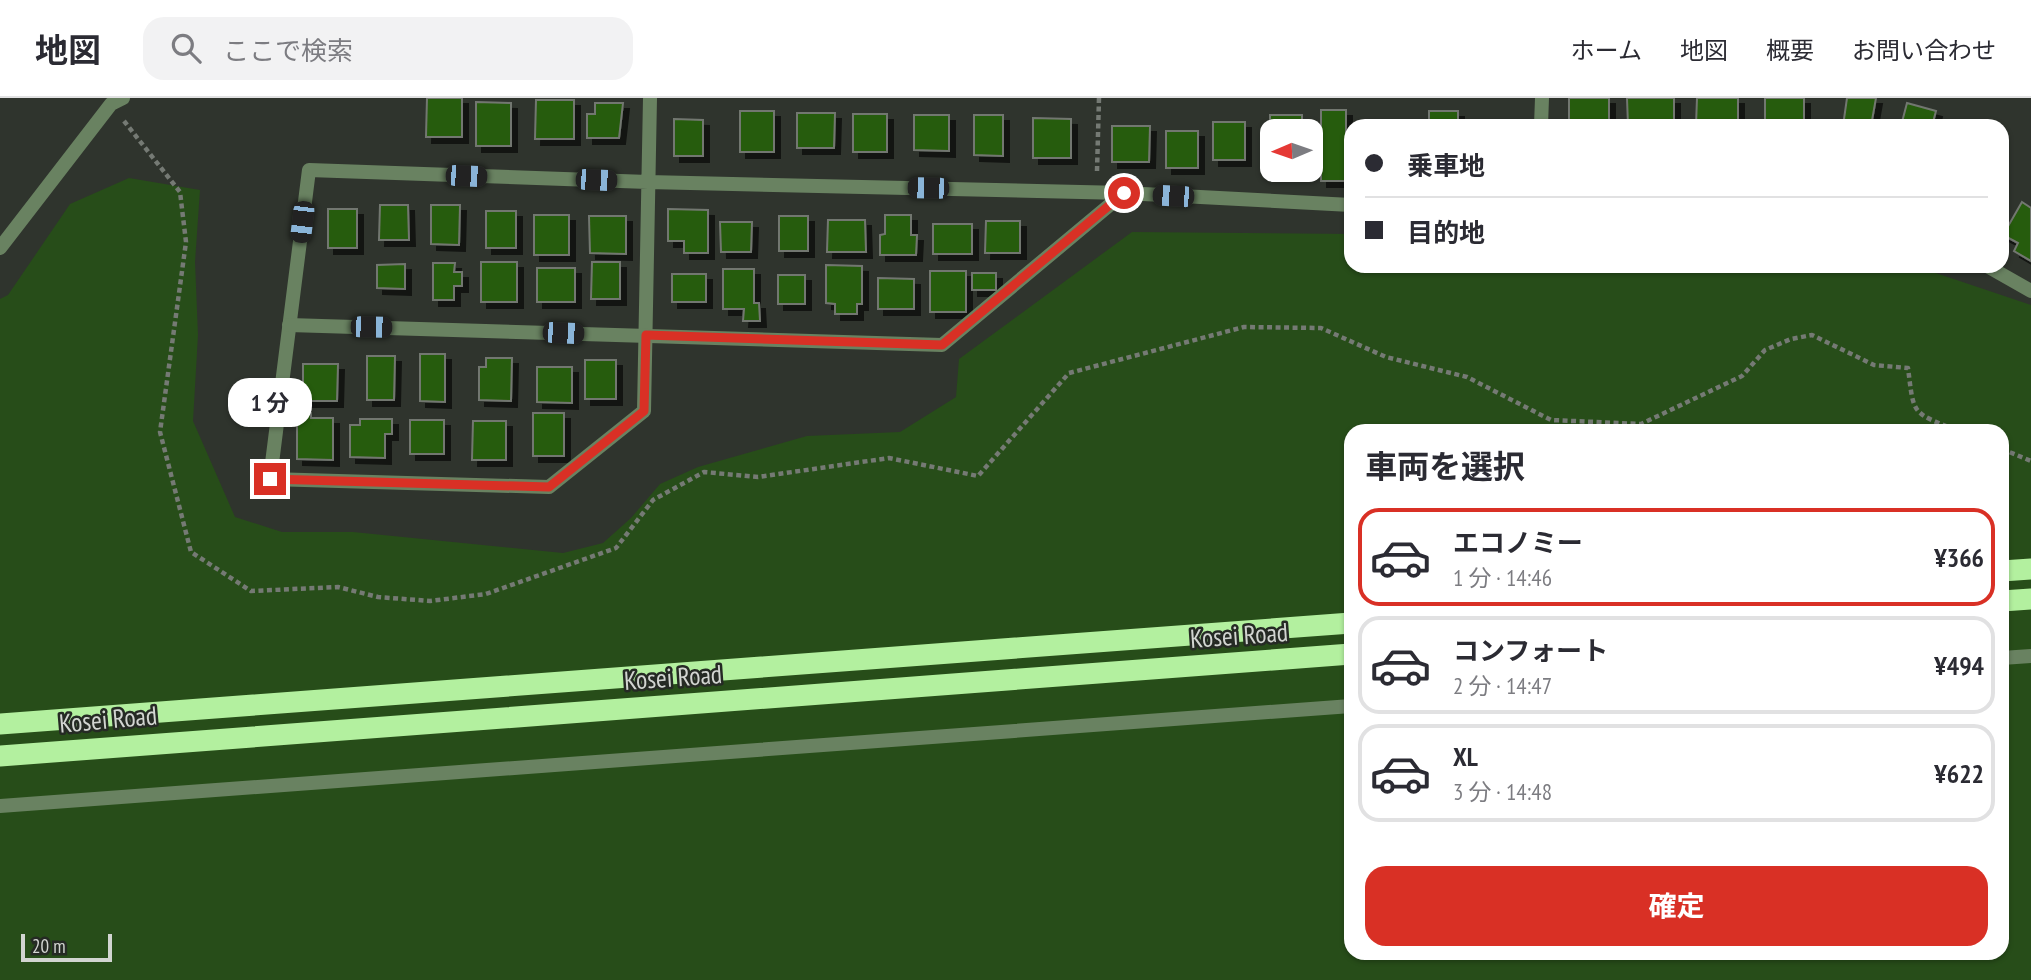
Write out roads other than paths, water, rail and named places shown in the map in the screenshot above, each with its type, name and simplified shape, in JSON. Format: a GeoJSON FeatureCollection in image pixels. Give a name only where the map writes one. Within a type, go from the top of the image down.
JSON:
{"type":"FeatureCollection","features":[{"type":"Feature","properties":{"kind":"highway"},"geometry":{"type":"LineString","coordinates":[[2009,571],[2031,569]]}},
{"type":"Feature","properties":{"kind":"highway"},"geometry":{"type":"LineString","coordinates":[[2009,601],[2031,599]]}},
{"type":"Feature","properties":{"kind":"highway","name":"Kosei Road"},"geometry":{"type":"LineString","coordinates":[[0,723],[1344,624]]}},
{"type":"Feature","properties":{"kind":"highway","name":"Kosei Road"},"geometry":{"type":"LineString","coordinates":[[0,756],[1344,655]]}},
{"type":"Feature","properties":{"kind":"street"},"geometry":{"type":"LineString","coordinates":[[650,98],[648,182],[646,335],[644,411],[549,487],[270,479],[309,170],[648,182],[1096,192],[1344,205]]}},
{"type":"Feature","properties":{"kind":"street"},"geometry":{"type":"LineString","coordinates":[[1541,119],[1542,98]]}},
{"type":"Feature","properties":{"kind":"street"},"geometry":{"type":"LineString","coordinates":[[0,247],[117,101]]}},
{"type":"Feature","properties":{"kind":"street"},"geometry":{"type":"LineString","coordinates":[[289,325],[942,345],[1124,193]]}},
{"type":"Feature","properties":{"kind":"street"},"geometry":{"type":"LineString","coordinates":[[1999,273],[2031,291]]}},
{"type":"Feature","properties":{"kind":"street"},"geometry":{"type":"LineString","coordinates":[[2009,658],[2031,656]]}},
{"type":"Feature","properties":{"kind":"street"},"geometry":{"type":"LineString","coordinates":[[0,806],[1344,707]]}}]}
